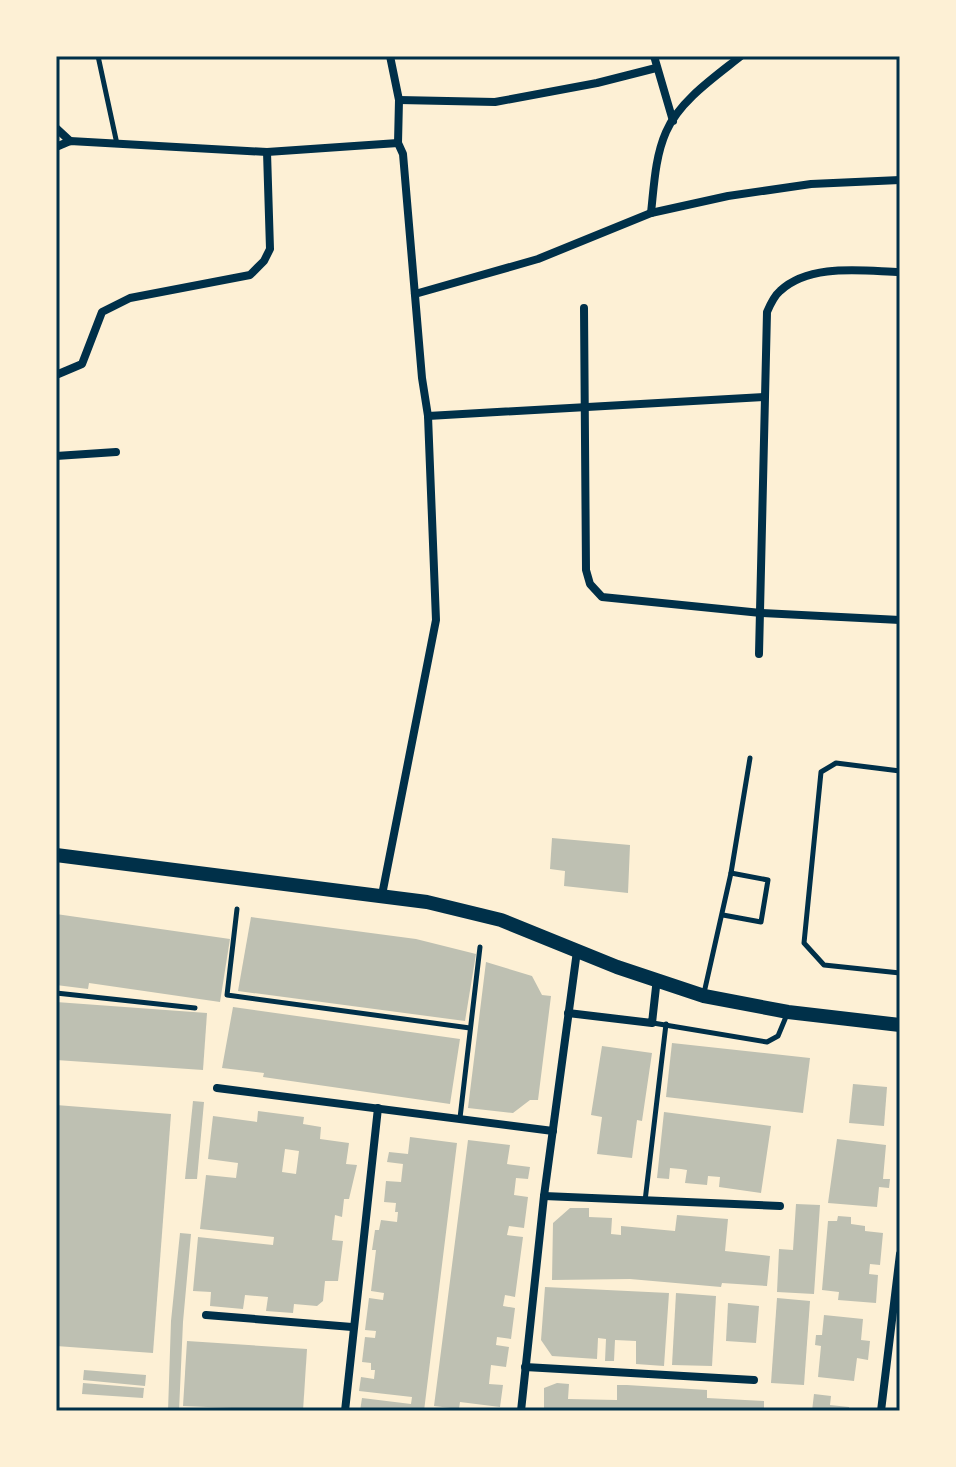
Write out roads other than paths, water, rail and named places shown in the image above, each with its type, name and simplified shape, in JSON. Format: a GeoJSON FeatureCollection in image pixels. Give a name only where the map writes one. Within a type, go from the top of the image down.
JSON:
{"type":"FeatureCollection","features":[{"type":"Feature","properties":{"kind":"main road"},"geometry":{"type":"LineString","coordinates":[[56,855],[382,895],[464,910],[501,920],[704,996],[788,1012],[900,1025]]}},
{"type":"Feature","properties":{"kind":"street"},"geometry":{"type":"LineString","coordinates":[[382,895],[436,620],[428,416],[403,154],[398,143],[399,100],[390,56]]}},
{"type":"Feature","properties":{"kind":"street"},"geometry":{"type":"LineString","coordinates":[[654,56],[673,121]]}},
{"type":"Feature","properties":{"kind":"street"},"geometry":{"type":"LineString","coordinates":[[651,213],[656,165],[666,130],[695,93],[741,56]]}},
{"type":"Feature","properties":{"kind":"street"},"geometry":{"type":"LineString","coordinates":[[399,100],[495,102],[597,83],[656,68]]}},
{"type":"Feature","properties":{"kind":"street"},"geometry":{"type":"LineString","coordinates":[[56,128],[70,141]]}},
{"type":"Feature","properties":{"kind":"street"},"geometry":{"type":"LineString","coordinates":[[56,147],[70,141],[267,152],[398,143]]}},
{"type":"Feature","properties":{"kind":"street"},"geometry":{"type":"LineString","coordinates":[[56,375],[82,364],[102,312],[130,298],[250,275],[264,261],[270,249],[267,152]]}},
{"type":"Feature","properties":{"kind":"street"},"geometry":{"type":"LineString","coordinates":[[415,294],[538,259],[651,213],[728,196],[811,184],[900,180]]}},
{"type":"Feature","properties":{"kind":"street"},"geometry":{"type":"LineString","coordinates":[[759,654],[767,312],[777,293],[797,279],[823,272],[900,272]]}},
{"type":"Feature","properties":{"kind":"street"},"geometry":{"type":"LineString","coordinates":[[584,308],[586,570],[590,584],[602,597],[761,613],[900,620]]}},
{"type":"Feature","properties":{"kind":"street"},"geometry":{"type":"LineString","coordinates":[[428,416],[764,397]]}},
{"type":"Feature","properties":{"kind":"street"},"geometry":{"type":"LineString","coordinates":[[56,456],[116,452]]}},
{"type":"Feature","properties":{"kind":"street"},"geometry":{"type":"LineString","coordinates":[[521,1411],[544,1196],[577,951]]}},
{"type":"Feature","properties":{"kind":"street"},"geometry":{"type":"LineString","coordinates":[[568,1013],[652,1023],[657,978]]}},
{"type":"Feature","properties":{"kind":"street"},"geometry":{"type":"LineString","coordinates":[[217,1088],[553,1131]]}},
{"type":"Feature","properties":{"kind":"street"},"geometry":{"type":"LineString","coordinates":[[345,1411],[378,1108]]}},
{"type":"Feature","properties":{"kind":"street"},"geometry":{"type":"LineString","coordinates":[[544,1196],[780,1206]]}},
{"type":"Feature","properties":{"kind":"street"},"geometry":{"type":"LineString","coordinates":[[881,1411],[900,1254]]}},
{"type":"Feature","properties":{"kind":"street"},"geometry":{"type":"LineString","coordinates":[[206,1315],[352,1327]]}},
{"type":"Feature","properties":{"kind":"street"},"geometry":{"type":"LineString","coordinates":[[525,1367],[754,1380]]}},
{"type":"Feature","properties":{"kind":"lane"},"geometry":{"type":"LineString","coordinates":[[98,56],[117,144]]}},
{"type":"Feature","properties":{"kind":"lane"},"geometry":{"type":"LineString","coordinates":[[704,996],[723,915],[750,758]]}},
{"type":"Feature","properties":{"kind":"lane"},"geometry":{"type":"LineString","coordinates":[[900,771],[836,763],[821,772],[804,943],[824,965],[900,973]]}},
{"type":"Feature","properties":{"kind":"lane"},"geometry":{"type":"LineString","coordinates":[[723,915],[761,922],[768,880],[731,873]]}},
{"type":"Feature","properties":{"kind":"lane"},"geometry":{"type":"LineString","coordinates":[[237,909],[227,995],[470,1028]]}},
{"type":"Feature","properties":{"kind":"lane"},"geometry":{"type":"LineString","coordinates":[[460,1119],[480,947]]}},
{"type":"Feature","properties":{"kind":"lane"},"geometry":{"type":"LineString","coordinates":[[56,993],[195,1008]]}},
{"type":"Feature","properties":{"kind":"lane"},"geometry":{"type":"LineString","coordinates":[[652,1023],[767,1042],[778,1036],[788,1012]]}},
{"type":"Feature","properties":{"kind":"lane"},"geometry":{"type":"LineString","coordinates":[[645,1201],[666,1024]]}}]}
